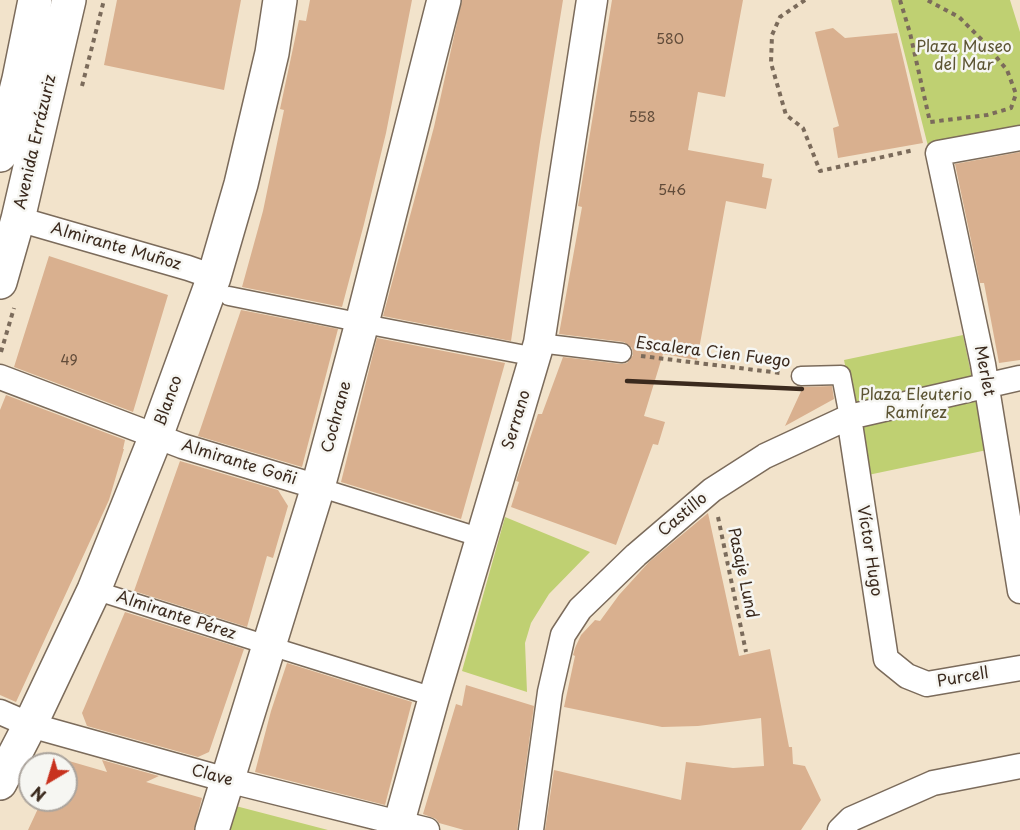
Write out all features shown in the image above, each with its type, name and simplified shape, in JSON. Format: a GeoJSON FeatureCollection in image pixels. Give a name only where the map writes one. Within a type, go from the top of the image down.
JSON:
{"type":"FeatureCollection","features":[{"type":"Feature","properties":{"kind":"main road","name":"Avenida Errázuriz"},"geometry":{"type":"LineString","coordinates":[[0,155],[35,0]]}},
{"type":"Feature","properties":{"kind":"main road","name":"Avenida Errázuriz"},"geometry":{"type":"LineString","coordinates":[[0,282],[18,219],[69,0]]}},
{"type":"Feature","properties":{"kind":"main road","name":"Blanco"},"geometry":{"type":"LineString","coordinates":[[0,783],[94,590],[156,436],[221,286],[272,53],[280,0]]}},
{"type":"Feature","properties":{"kind":"main road","name":"Cochrane"},"geometry":{"type":"LineString","coordinates":[[212,830],[318,487],[444,0]]}},
{"type":"Feature","properties":{"kind":"street","name":"Serrano"},"geometry":{"type":"LineString","coordinates":[[408,828],[434,697],[538,350],[592,0]]}},
{"type":"Feature","properties":{"kind":"street"},"geometry":{"type":"LineString","coordinates":[[938,153],[1020,138]]}},
{"type":"Feature","properties":{"kind":"street","name":"Merlet"},"geometry":{"type":"LineString","coordinates":[[938,153],[987,386],[1020,591]]}},
{"type":"Feature","properties":{"kind":"street","name":"Almirante Muñoz"},"geometry":{"type":"LineString","coordinates":[[18,219],[188,268],[221,286],[348,320]]}},
{"type":"Feature","properties":{"kind":"street"},"geometry":{"type":"LineString","coordinates":[[375,326],[538,350],[622,353]]}},
{"type":"Feature","properties":{"kind":"street"},"geometry":{"type":"LineString","coordinates":[[801,376],[841,375],[849,417]]}},
{"type":"Feature","properties":{"kind":"street","name":"Almirante Goñi"},"geometry":{"type":"LineString","coordinates":[[0,377],[182,446],[482,538]]}},
{"type":"Feature","properties":{"kind":"street","name":"Castillo"},"geometry":{"type":"LineString","coordinates":[[531,830],[556,658],[563,635],[580,609],[636,555],[712,490],[765,456],[849,417],[1020,378]]}},
{"type":"Feature","properties":{"kind":"street","name":"Víctor Hugo"},"geometry":{"type":"LineString","coordinates":[[849,417],[886,659],[907,676]]}},
{"type":"Feature","properties":{"kind":"street","name":"Almirante Pérez"},"geometry":{"type":"LineString","coordinates":[[94,590],[258,642]]}},
{"type":"Feature","properties":{"kind":"street"},"geometry":{"type":"LineString","coordinates":[[284,650],[434,697]]}},
{"type":"Feature","properties":{"kind":"street","name":"Purcell"},"geometry":{"type":"LineString","coordinates":[[907,676],[927,684],[1020,668]]}},
{"type":"Feature","properties":{"kind":"street","name":"Clave"},"geometry":{"type":"LineString","coordinates":[[0,712],[30,725],[408,828]]}},
{"type":"Feature","properties":{"kind":"street"},"geometry":{"type":"LineString","coordinates":[[840,830],[851,819],[933,783],[1020,766]]}},
{"type":"Feature","properties":{"kind":"path"},"geometry":{"type":"LineString","coordinates":[[805,0],[780,17],[772,35],[771,63],[786,115],[803,129],[820,171],[900,154],[935,142],[938,153]]}},
{"type":"Feature","properties":{"kind":"path"},"geometry":{"type":"LineString","coordinates":[[900,0],[910,33],[930,122],[987,115],[1011,108],[1016,94],[1007,70],[959,17],[927,0]]}},
{"type":"Feature","properties":{"kind":"path","name":"Escalera Cien Fuego"},"geometry":{"type":"LineString","coordinates":[[622,353],[801,376]]}},
{"type":"Feature","properties":{"kind":"path","name":"Pasaje Lund"},"geometry":{"type":"LineString","coordinates":[[716,512],[746,652]]}},
{"type":"Feature","properties":{"kind":"green space","name":"Plaza Museo del Mar"},"geometry":{"type":"Polygon","coordinates":[[[891,0],[1010,0],[1020,32],[1020,134],[929,150],[891,0]]]}},
{"type":"Feature","properties":{"kind":"green space","name":"Plaza Eleuterio Ramírez"},"geometry":{"type":"Polygon","coordinates":[[[963,335],[987,450],[868,475],[844,360],[963,335]]]}},
{"type":"Feature","properties":{"kind":"green space"},"geometry":{"type":"Polygon","coordinates":[[[505,517],[590,552],[549,594],[531,623],[525,643],[527,692],[462,671],[505,517]]]}},
{"type":"Feature","properties":{"kind":"green space"},"geometry":{"type":"Polygon","coordinates":[[[228,804],[328,830],[221,830],[228,804]]]}},
{"type":"Feature","properties":{"kind":"building"},"geometry":{"type":"Polygon","coordinates":[[[117,0],[241,0],[224,90],[104,65],[117,0]]]}},
{"type":"Feature","properties":{"kind":"building"},"geometry":{"type":"Polygon","coordinates":[[[310,0],[412,0],[386,133],[342,307],[242,287],[263,211],[284,110],[280,109],[299,20],[306,21],[310,0]]]}},
{"type":"Feature","properties":{"kind":"building"},"geometry":{"type":"Polygon","coordinates":[[[462,0],[563,0],[511,341],[383,316],[434,127],[462,0]]]}},
{"type":"Feature","properties":{"kind":"building"},"geometry":{"type":"Polygon","coordinates":[[[612,0],[743,0],[725,97],[698,92],[688,150],[764,164],[762,177],[772,179],[766,209],[726,201],[697,360],[663,354],[644,416],[665,422],[658,445],[653,444],[616,545],[511,507],[519,482],[516,481],[538,414],[542,414],[563,357],[621,364],[627,363],[633,355],[632,348],[624,342],[559,334],[582,207],[578,206],[612,0]]]}},
{"type":"Feature","properties":{"kind":"building"},"geometry":{"type":"Polygon","coordinates":[[[833,28],[845,38],[897,33],[923,143],[838,158],[833,128],[839,126],[815,32],[833,28]]]}},
{"type":"Feature","properties":{"kind":"building"},"geometry":{"type":"Polygon","coordinates":[[[1020,152],[1020,360],[999,363],[984,283],[980,283],[955,164],[1020,152]]]}},
{"type":"Feature","properties":{"kind":"building"},"geometry":{"type":"Polygon","coordinates":[[[49,256],[168,295],[133,412],[14,367],[49,256]]]}},
{"type":"Feature","properties":{"kind":"building"},"geometry":{"type":"Polygon","coordinates":[[[241,310],[338,329],[302,467],[198,436],[241,310]]]}},
{"type":"Feature","properties":{"kind":"building"},"geometry":{"type":"Polygon","coordinates":[[[377,338],[505,363],[461,519],[341,482],[377,338]]]}},
{"type":"Feature","properties":{"kind":"building"},"geometry":{"type":"Polygon","coordinates":[[[832,386],[834,399],[785,426],[803,387],[832,386]]]}},
{"type":"Feature","properties":{"kind":"building"},"geometry":{"type":"Polygon","coordinates":[[[6,395],[125,440],[109,500],[16,702],[0,695],[0,410],[6,395]]]}},
{"type":"Feature","properties":{"kind":"building"},"geometry":{"type":"Polygon","coordinates":[[[180,461],[278,490],[288,506],[273,558],[267,556],[247,627],[134,591],[180,461]]]}},
{"type":"Feature","properties":{"kind":"building"},"geometry":{"type":"Polygon","coordinates":[[[708,513],[739,656],[770,649],[789,747],[792,747],[793,764],[805,766],[821,800],[801,830],[545,830],[554,770],[681,800],[686,762],[733,768],[764,766],[761,718],[698,726],[662,727],[564,707],[575,656],[573,655],[581,635],[595,620],[600,621],[619,595],[649,562],[708,513]]]}},
{"type":"Feature","properties":{"kind":"building"},"geometry":{"type":"Polygon","coordinates":[[[125,612],[244,649],[209,752],[198,757],[87,726],[82,713],[125,612]]]}},
{"type":"Feature","properties":{"kind":"building"},"geometry":{"type":"Polygon","coordinates":[[[287,663],[412,702],[385,805],[255,772],[271,711],[287,663]]]}},
{"type":"Feature","properties":{"kind":"building"},"geometry":{"type":"Polygon","coordinates":[[[466,685],[534,706],[517,830],[464,830],[439,823],[436,819],[423,814],[456,704],[462,706],[466,685]]]}},
{"type":"Feature","properties":{"kind":"building"},"geometry":{"type":"Polygon","coordinates":[[[102,760],[159,776],[146,782],[202,798],[194,830],[28,830],[36,812],[78,812],[78,764],[107,772],[102,760]]]}},
{"type":"Feature","properties":{"kind":"railway"},"geometry":{"type":"LineString","coordinates":[[627,381],[802,389]]}}]}
